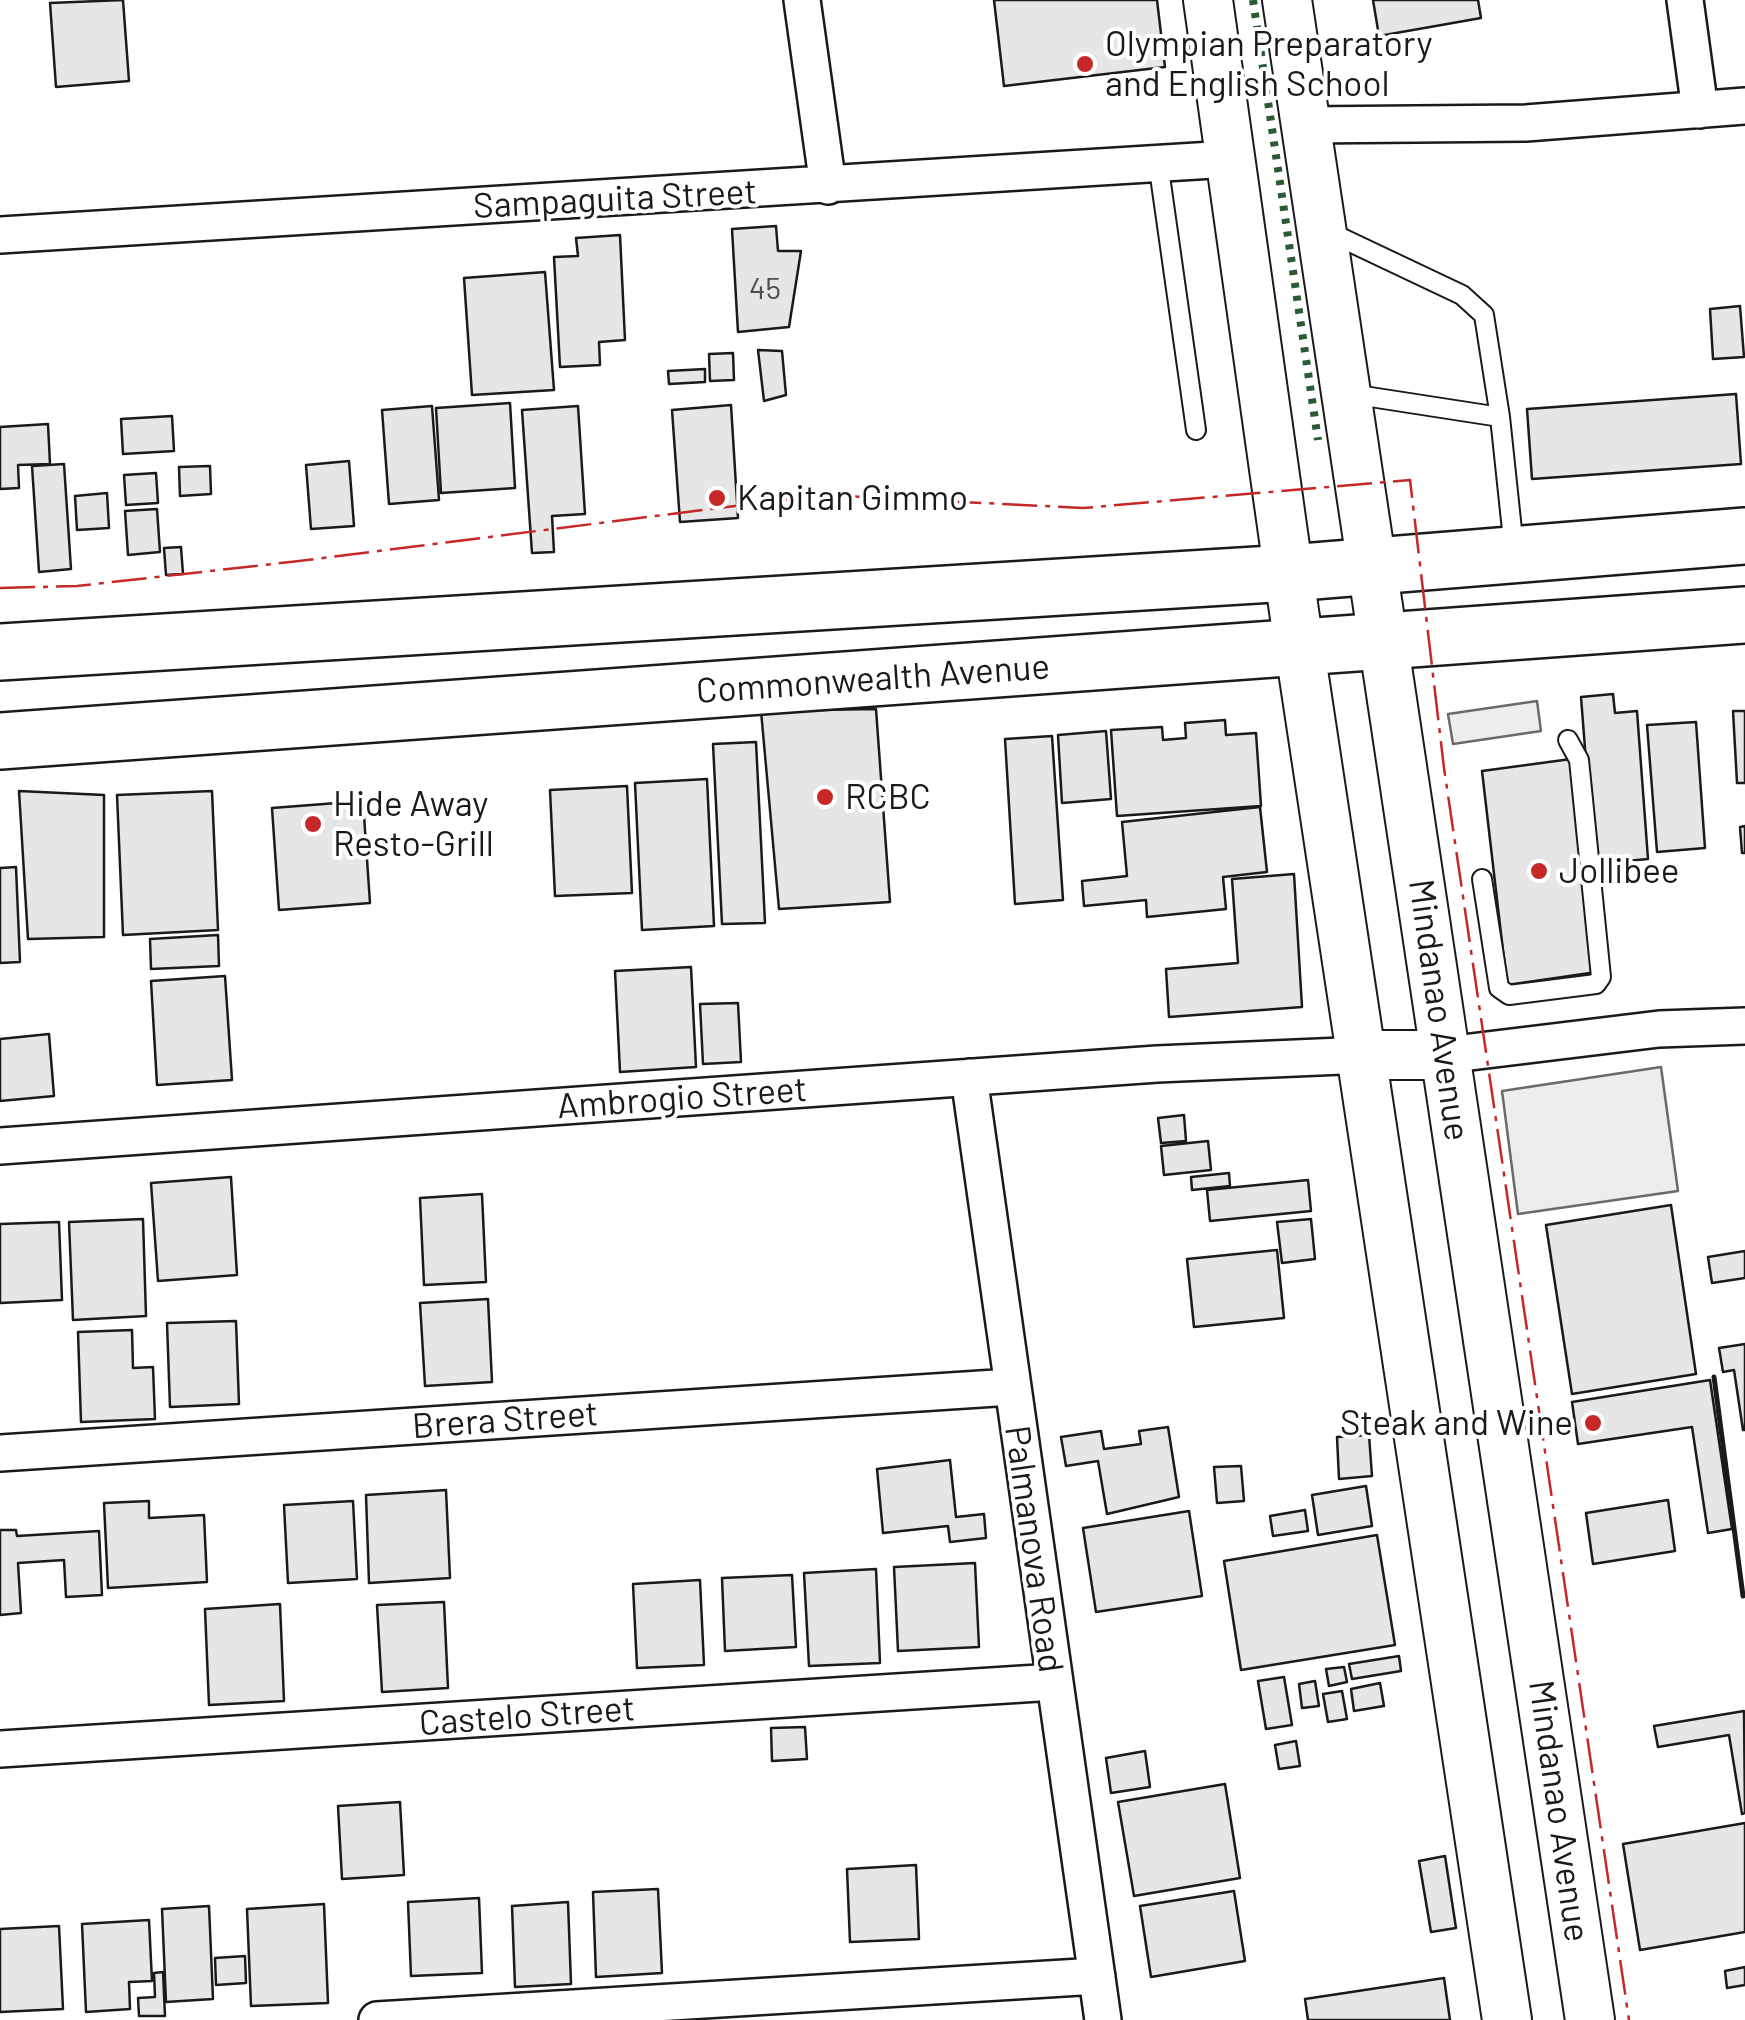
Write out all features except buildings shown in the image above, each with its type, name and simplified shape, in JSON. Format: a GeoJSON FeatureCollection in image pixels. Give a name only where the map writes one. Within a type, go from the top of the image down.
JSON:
{"type":"FeatureCollection","features":[{"type":"Feature","properties":{"kind":"main road"},"geometry":{"type":"LineString","coordinates":[[1208,0],[1300,647],[1365,1056],[1508,2020]]}},
{"type":"Feature","properties":{"kind":"main road","name":"Mindanao Avenue"},"geometry":{"type":"LineString","coordinates":[[1288,0],[1350,394],[1590,2020]]}},
{"type":"Feature","properties":{"kind":"main road"},"geometry":{"type":"LineString","coordinates":[[0,652],[1290,573],[1745,536]]}},
{"type":"Feature","properties":{"kind":"main road","name":"Commonwealth Avenue"},"geometry":{"type":"LineString","coordinates":[[0,741],[1745,615]]}},
{"type":"Feature","properties":{"kind":"main road"},"geometry":{"type":"LineString","coordinates":[[1365,1056],[1446,1055]]}},
{"type":"Feature","properties":{"kind":"street"},"geometry":{"type":"LineString","coordinates":[[802,0],[828,186]]}},
{"type":"Feature","properties":{"kind":"street"},"geometry":{"type":"LineString","coordinates":[[1685,0],[1700,110]]}},
{"type":"Feature","properties":{"kind":"street"},"geometry":{"type":"LineString","coordinates":[[1305,126],[1526,123],[1745,106]]}},
{"type":"Feature","properties":{"kind":"street","name":"Sampaguita Street"},"geometry":{"type":"LineString","coordinates":[[0,235],[1229,159]]}},
{"type":"Feature","properties":{"kind":"street"},"geometry":{"type":"LineString","coordinates":[[1446,1055],[1659,1030],[1745,1026]]}},
{"type":"Feature","properties":{"kind":"street","name":"Ambrogio Street"},"geometry":{"type":"LineString","coordinates":[[0,1146],[968,1078],[1365,1056]]}},
{"type":"Feature","properties":{"kind":"street","name":"Palmanova Road"},"geometry":{"type":"LineString","coordinates":[[968,1078],[1103,2020]]}},
{"type":"Feature","properties":{"kind":"street","name":"Brera Street"},"geometry":{"type":"LineString","coordinates":[[0,1453],[1011,1387]]}},
{"type":"Feature","properties":{"kind":"street","name":"Castelo Street"},"geometry":{"type":"LineString","coordinates":[[0,1750],[1054,1682]]}},
{"type":"Feature","properties":{"kind":"street"},"geometry":{"type":"LineString","coordinates":[[377,2020],[1097,1976]]}},
{"type":"Feature","properties":{"kind":"lane"},"geometry":{"type":"LineString","coordinates":[[1158,162],[1196,430]]}},
{"type":"Feature","properties":{"kind":"lane"},"geometry":{"type":"LineString","coordinates":[[1322,228],[1462,296],[1484,315],[1515,554]]}},
{"type":"Feature","properties":{"kind":"lane"},"geometry":{"type":"LineString","coordinates":[[1350,394],[1500,416]]}},
{"type":"Feature","properties":{"kind":"lane"},"geometry":{"type":"LineString","coordinates":[[1482,879],[1499,988],[1509,994],[1596,984],[1601,977],[1579,760],[1568,740]]}},
{"type":"Feature","properties":{"kind":"shaded area"},"geometry":{"type":"Polygon","coordinates":[[[1537,701],[1541,731],[1453,744],[1448,714],[1537,701]]]}},
{"type":"Feature","properties":{"kind":"shaded area"},"geometry":{"type":"Polygon","coordinates":[[[1661,1067],[1678,1191],[1518,1214],[1502,1091],[1661,1067]]]}},
{"type":"Feature","properties":{"kind":"hedge"},"geometry":{"type":"LineString","coordinates":[[1253,0],[1318,440]]}},
{"type":"Feature","properties":{"kind":"wall"},"geometry":{"type":"LineString","coordinates":[[1714,1377],[1743,1596]]}},
{"type":"Feature","properties":{"kind":"power"},"geometry":{"type":"LineString","coordinates":[[0,588],[77,586],[299,561],[822,495],[1083,508],[1410,480],[1444,768],[1629,2020]]}},
{"type":"Feature","properties":{"kind":"place","name":"Olympian Preparatory and English School"},"geometry":{"type":"Point","coordinates":[1085,64]}},
{"type":"Feature","properties":{"kind":"place","name":"Kapitan Gimmo"},"geometry":{"type":"Point","coordinates":[717,498]}},
{"type":"Feature","properties":{"kind":"place","name":"RCBC"},"geometry":{"type":"Point","coordinates":[825,797]}},
{"type":"Feature","properties":{"kind":"place","name":"Hide Away Resto-Grill"},"geometry":{"type":"Point","coordinates":[313,824]}},
{"type":"Feature","properties":{"kind":"place","name":"Jollibee"},"geometry":{"type":"Point","coordinates":[1539,871]}},
{"type":"Feature","properties":{"kind":"place","name":"Steak and Wine"},"geometry":{"type":"Point","coordinates":[1593,1423]}}]}
